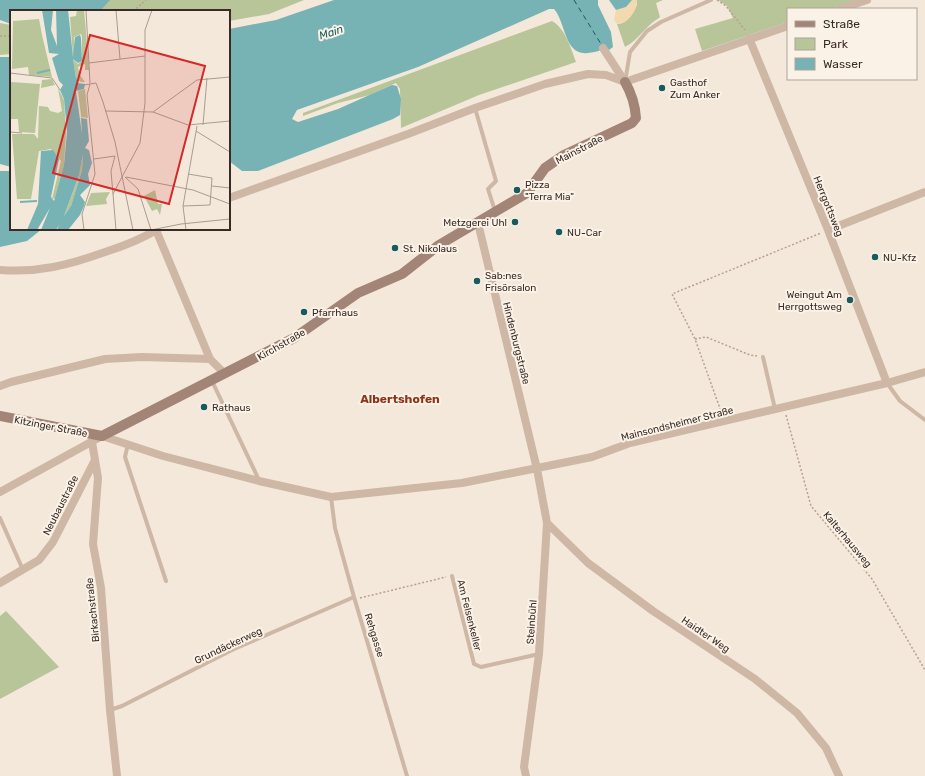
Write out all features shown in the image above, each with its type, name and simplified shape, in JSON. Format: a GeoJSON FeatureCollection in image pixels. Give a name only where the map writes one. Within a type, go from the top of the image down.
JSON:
{"type":"FeatureCollection","features":[{"type":"Feature","properties":{"kind":"street"},"geometry":{"type":"LineString","coordinates":[[843,8],[867,0]]}},
{"type":"Feature","properties":{"kind":"street"},"geometry":{"type":"LineString","coordinates":[[230,198],[545,84],[588,74],[606,75],[625,82],[749,38],[787,26]]}},
{"type":"Feature","properties":{"kind":"street","name":"Herrgottsweg"},"geometry":{"type":"LineString","coordinates":[[749,38],[828,230],[887,383]]}},
{"type":"Feature","properties":{"kind":"street","name":"Mainstraße"},"geometry":{"type":"LineString","coordinates":[[478,223],[527,193],[545,168],[564,155],[632,123],[636,118],[636,106],[631,93],[603,48]]}},
{"type":"Feature","properties":{"kind":"street"},"geometry":{"type":"LineString","coordinates":[[828,230],[925,192]]}},
{"type":"Feature","properties":{"kind":"street","name":"Kirchstraße"},"geometry":{"type":"LineString","coordinates":[[102,436],[294,338],[358,293],[402,274],[439,245],[478,223]]}},
{"type":"Feature","properties":{"kind":"street","name":"Hindenburgstraße"},"geometry":{"type":"LineString","coordinates":[[478,223],[537,469]]}},
{"type":"Feature","properties":{"kind":"street"},"geometry":{"type":"LineString","coordinates":[[0,270],[39,270],[63,266],[136,241],[157,230],[210,359],[225,374]]}},
{"type":"Feature","properties":{"kind":"street"},"geometry":{"type":"LineString","coordinates":[[0,386],[105,359],[142,357],[210,359]]}},
{"type":"Feature","properties":{"kind":"street","name":"Mainsondsheimer Straße"},"geometry":{"type":"LineString","coordinates":[[537,469],[592,457],[630,443],[887,383],[925,372]]}},
{"type":"Feature","properties":{"kind":"street","name":"Kitzinger Straße"},"geometry":{"type":"LineString","coordinates":[[0,416],[102,436]]}},
{"type":"Feature","properties":{"kind":"street"},"geometry":{"type":"LineString","coordinates":[[0,492],[102,436],[163,456],[331,498],[462,483],[537,469]]}},
{"type":"Feature","properties":{"kind":"street","name":"Birkachstraße"},"geometry":{"type":"LineString","coordinates":[[92,442],[98,478],[93,544],[101,588],[110,710],[117,776]]}},
{"type":"Feature","properties":{"kind":"street","name":"Neubaustraße"},"geometry":{"type":"LineString","coordinates":[[0,582],[39,560],[53,542],[95,460]]}},
{"type":"Feature","properties":{"kind":"street","name":"Steinbühl"},"geometry":{"type":"LineString","coordinates":[[526,776],[524,767],[539,654],[547,523],[537,469]]}},
{"type":"Feature","properties":{"kind":"street","name":"Haidter Weg"},"geometry":{"type":"LineString","coordinates":[[547,523],[588,563],[653,611],[755,679],[797,713],[826,748],[839,776]]}},
{"type":"Feature","properties":{"kind":"lane"},"geometry":{"type":"LineString","coordinates":[[625,82],[630,52],[647,32],[661,22],[711,0]]}},
{"type":"Feature","properties":{"kind":"lane"},"geometry":{"type":"LineString","coordinates":[[475,108],[496,181],[488,189],[495,212]]}},
{"type":"Feature","properties":{"kind":"lane"},"geometry":{"type":"LineString","coordinates":[[763,357],[779,408]]}},
{"type":"Feature","properties":{"kind":"lane"},"geometry":{"type":"LineString","coordinates":[[212,381],[259,481]]}},
{"type":"Feature","properties":{"kind":"lane"},"geometry":{"type":"LineString","coordinates":[[887,383],[900,401],[925,420]]}},
{"type":"Feature","properties":{"kind":"lane"},"geometry":{"type":"LineString","coordinates":[[128,444],[125,457],[166,580]]}},
{"type":"Feature","properties":{"kind":"lane","name":"Rehgasse"},"geometry":{"type":"LineString","coordinates":[[331,498],[335,528],[407,776]]}},
{"type":"Feature","properties":{"kind":"lane"},"geometry":{"type":"LineString","coordinates":[[0,518],[23,570]]}},
{"type":"Feature","properties":{"kind":"lane","name":"Am Felsenkeller"},"geometry":{"type":"LineString","coordinates":[[452,576],[474,664],[481,667],[539,654]]}},
{"type":"Feature","properties":{"kind":"lane","name":"Grundäckerweg"},"geometry":{"type":"LineString","coordinates":[[110,710],[122,706],[234,649],[354,597]]}},
{"type":"Feature","properties":{"kind":"path"},"geometry":{"type":"LineString","coordinates":[[134,10],[146,0]]}},
{"type":"Feature","properties":{"kind":"path"},"geometry":{"type":"LineString","coordinates":[[718,0],[726,6],[745,29],[749,38]]}},
{"type":"Feature","properties":{"kind":"path"},"geometry":{"type":"LineString","coordinates":[[724,421],[695,339],[672,294],[828,230]]}},
{"type":"Feature","properties":{"kind":"path"},"geometry":{"type":"LineString","coordinates":[[695,339],[706,337],[750,355],[763,357]]}},
{"type":"Feature","properties":{"kind":"path","name":"Kalterhausweg"},"geometry":{"type":"LineString","coordinates":[[779,408],[811,506],[872,579],[925,670]]}},
{"type":"Feature","properties":{"kind":"path"},"geometry":{"type":"LineString","coordinates":[[354,597],[359,598],[452,576]]}},
{"type":"Feature","properties":{"kind":"green space"},"geometry":{"type":"Polygon","coordinates":[[[104,0],[304,0],[269,14],[230,21],[230,10],[97,10],[104,0]]]}},
{"type":"Feature","properties":{"kind":"green space"},"geometry":{"type":"Polygon","coordinates":[[[637,0],[663,0],[656,3],[660,17],[625,47],[617,24],[620,24],[632,14],[636,8],[637,0]]]}},
{"type":"Feature","properties":{"kind":"green space"},"geometry":{"type":"Polygon","coordinates":[[[718,0],[858,0],[835,8],[787,8],[787,22],[702,51],[695,29],[733,18],[727,6],[718,0]]]}},
{"type":"Feature","properties":{"kind":"green space"},"geometry":{"type":"Polygon","coordinates":[[[552,21],[561,28],[564,33],[576,62],[479,95],[401,128],[400,89],[396,83],[370,95],[338,103],[303,116],[303,113],[552,21]]]}},
{"type":"Feature","properties":{"kind":"green space"},"geometry":{"type":"Polygon","coordinates":[[[0,23],[10,25],[10,54],[0,55],[0,23]]]}},
{"type":"Feature","properties":{"kind":"green space"},"geometry":{"type":"Polygon","coordinates":[[[6,611],[59,667],[0,699],[0,616],[6,611]]]}},
{"type":"Feature","properties":{"kind":"sand"},"geometry":{"type":"Polygon","coordinates":[[[632,0],[637,0],[634,12],[624,22],[617,24],[614,20],[616,10],[626,7],[632,0]]]}},
{"type":"Feature","properties":{"kind":"water"},"geometry":{"type":"Polygon","coordinates":[[[0,0],[110,0],[101,10],[10,10],[10,24],[0,20],[0,0]]]}},
{"type":"Feature","properties":{"kind":"water","name":"Main"},"geometry":{"type":"Polygon","coordinates":[[[334,0],[598,0],[598,5],[611,32],[613,47],[609,50],[605,46],[598,51],[580,53],[570,44],[554,9],[549,9],[418,67],[297,110],[292,119],[298,122],[338,109],[392,85],[397,86],[401,99],[400,115],[393,119],[258,171],[242,171],[230,162],[230,29],[276,20],[334,0]]]}},
{"type":"Feature","properties":{"kind":"water"},"geometry":{"type":"Polygon","coordinates":[[[609,0],[632,0],[626,7],[616,10],[609,0]]]}},
{"type":"Feature","properties":{"kind":"water"},"geometry":{"type":"Polygon","coordinates":[[[0,57],[10,57],[10,167],[0,164],[0,57]]]}},
{"type":"Feature","properties":{"kind":"water"},"geometry":{"type":"Polygon","coordinates":[[[0,171],[10,171],[10,230],[41,230],[27,241],[0,247],[0,171]]]}},
{"type":"Feature","properties":{"kind":"ferry route"},"geometry":{"type":"LineString","coordinates":[[574,0],[601,44]]}},
{"type":"Feature","properties":{"kind":"place","name":"Gasthof Zum Anker"},"geometry":{"type":"Point","coordinates":[662,88]}},
{"type":"Feature","properties":{"kind":"place","name":"Pizza \"Terra Mia\""},"geometry":{"type":"Point","coordinates":[517,190]}},
{"type":"Feature","properties":{"kind":"place","name":"Metzgerei Uhl"},"geometry":{"type":"Point","coordinates":[515,222]}},
{"type":"Feature","properties":{"kind":"place","name":"NU-Car"},"geometry":{"type":"Point","coordinates":[559,232]}},
{"type":"Feature","properties":{"kind":"place","name":"St. Nikolaus"},"geometry":{"type":"Point","coordinates":[395,248]}},
{"type":"Feature","properties":{"kind":"place","name":"NU-Kfz"},"geometry":{"type":"Point","coordinates":[875,257]}},
{"type":"Feature","properties":{"kind":"place","name":"Sab:nes Frisörsalon"},"geometry":{"type":"Point","coordinates":[477,281]}},
{"type":"Feature","properties":{"kind":"place","name":"Weingut Am Herrgottsweg"},"geometry":{"type":"Point","coordinates":[850,300]}},
{"type":"Feature","properties":{"kind":"place","name":"Pfarrhaus"},"geometry":{"type":"Point","coordinates":[304,312]}},
{"type":"Feature","properties":{"kind":"place","name":"Rathaus"},"geometry":{"type":"Point","coordinates":[204,407]}},
{"type":"Feature","properties":{"kind":"district","name":"Albertshofen"},"geometry":{"type":"Point","coordinates":[400,399]}}]}
